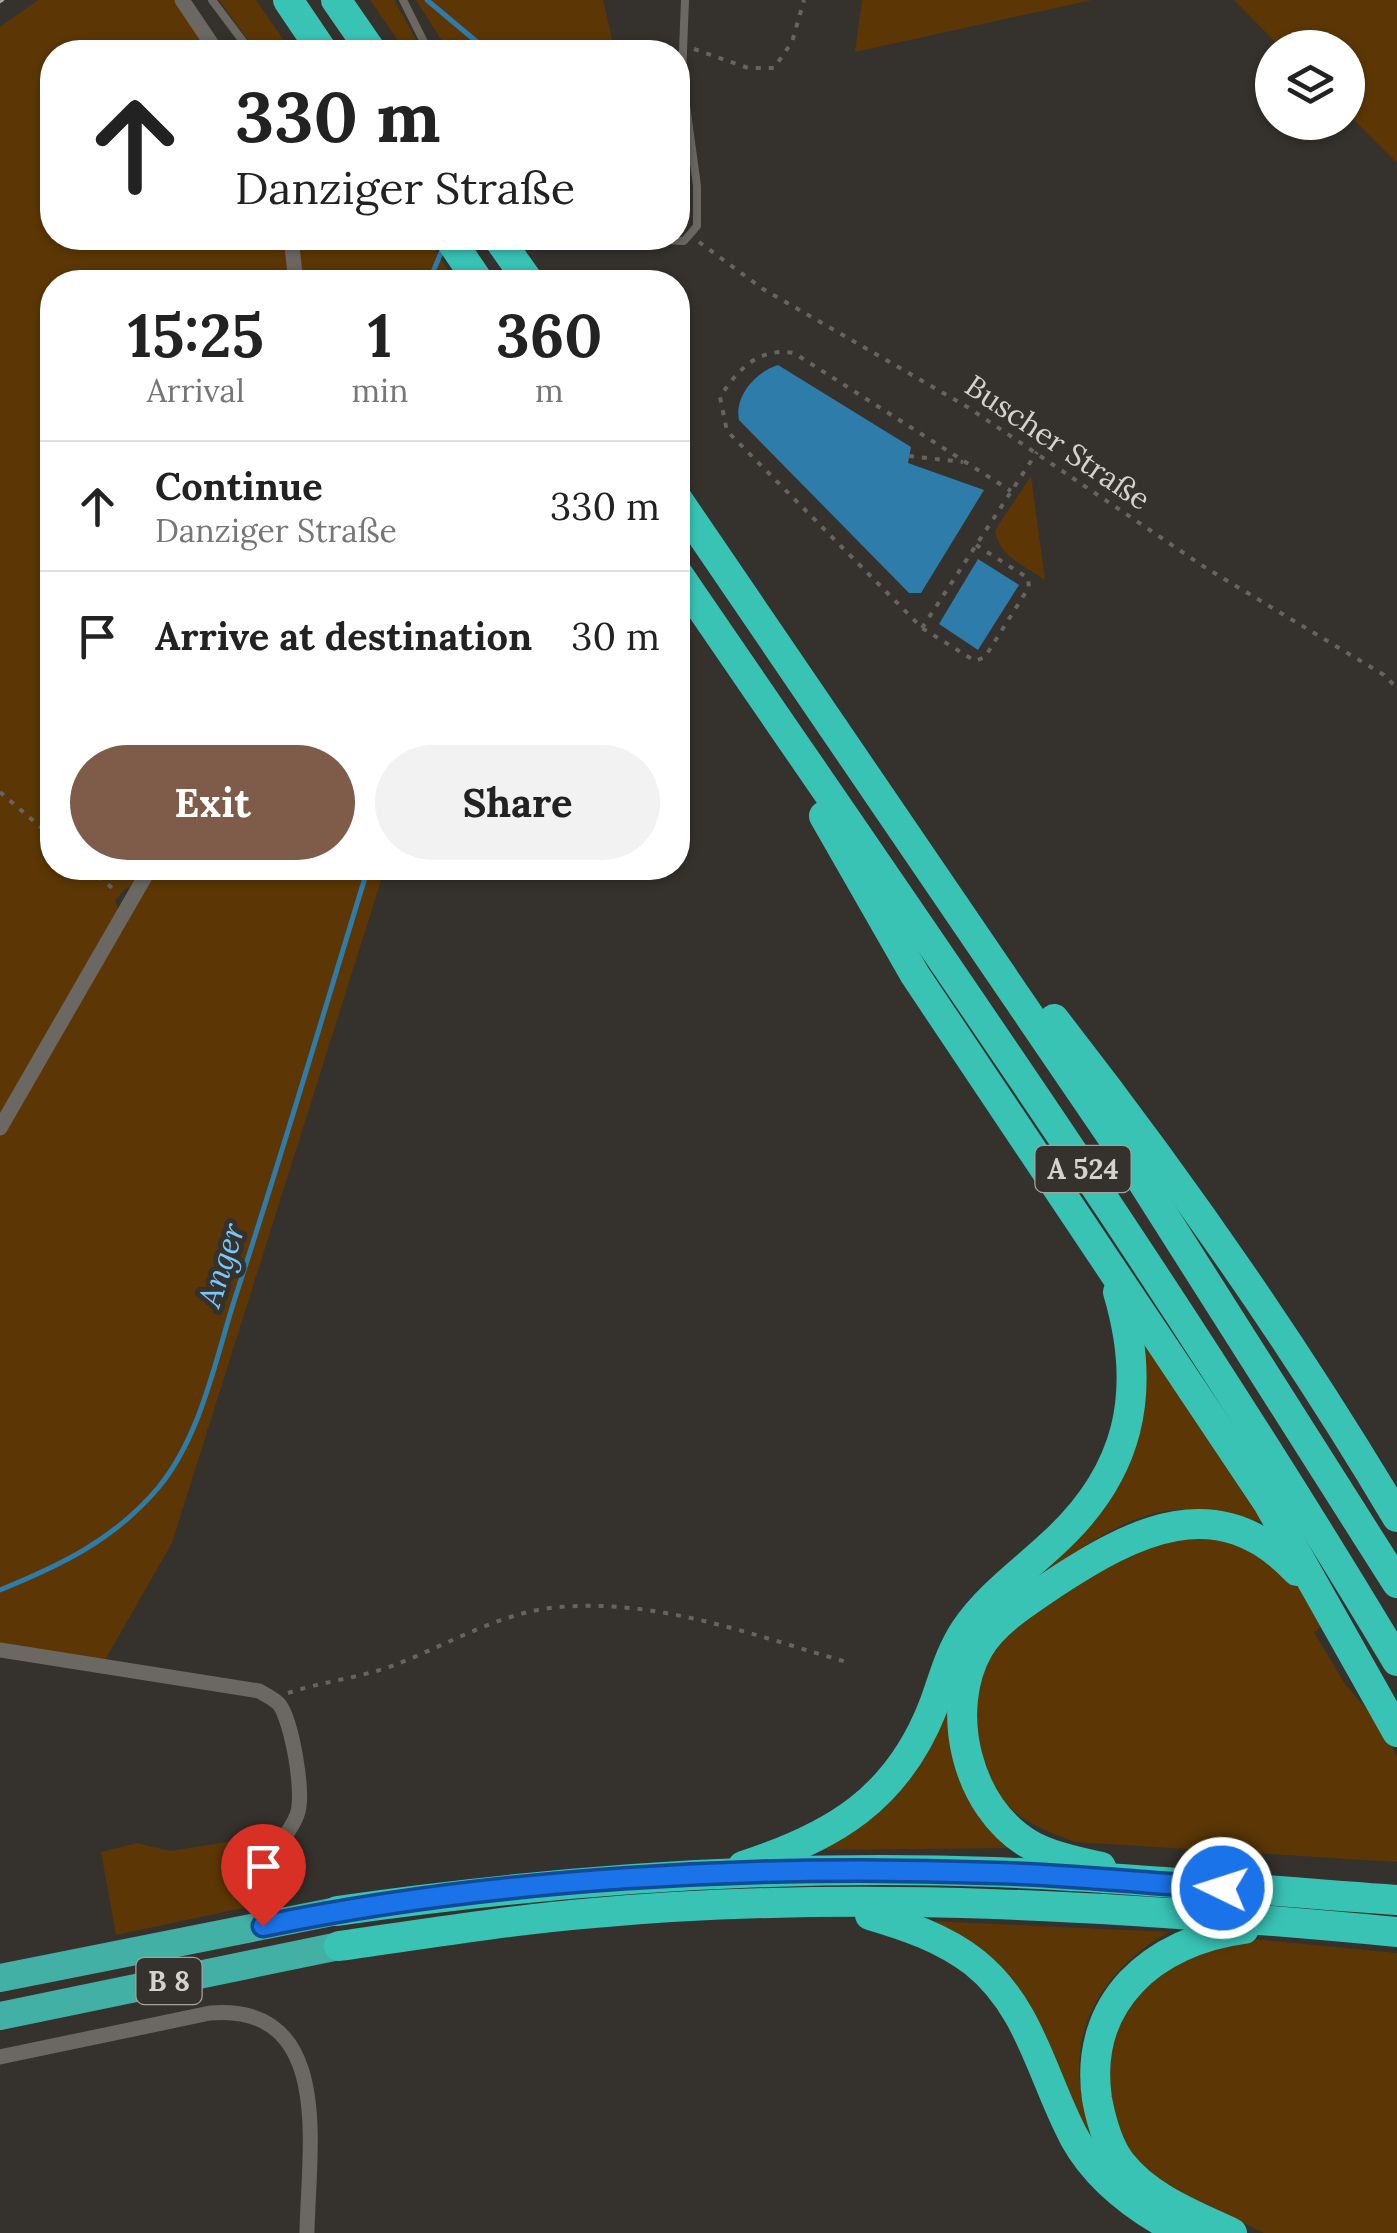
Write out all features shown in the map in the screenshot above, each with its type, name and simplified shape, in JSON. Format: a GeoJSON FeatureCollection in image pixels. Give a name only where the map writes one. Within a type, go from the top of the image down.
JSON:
{"type":"FeatureCollection","features":[{"type":"Feature","properties":{"kind":"highway"},"geometry":{"type":"LineString","coordinates":[[288,0],[315,40]]}},
{"type":"Feature","properties":{"kind":"highway"},"geometry":{"type":"LineString","coordinates":[[336,0],[364,40]]}},
{"type":"Feature","properties":{"kind":"highway","name":"A 524"},"geometry":{"type":"LineString","coordinates":[[690,518],[1140,1178],[1397,1583]]}},
{"type":"Feature","properties":{"kind":"highway","name":"A 524"},"geometry":{"type":"LineString","coordinates":[[690,592],[1113,1214],[1294,1490],[1397,1661]]}},
{"type":"Feature","properties":{"kind":"highway"},"geometry":{"type":"LineString","coordinates":[[754,686],[863,889],[1258,1488],[1397,1732]]}},
{"type":"Feature","properties":{"kind":"highway"},"geometry":{"type":"LineString","coordinates":[[948,895],[1103,1082],[1216,1236],[1346,1432],[1397,1518]]}},
{"type":"Feature","properties":{"kind":"highway"},"geometry":{"type":"LineString","coordinates":[[712,1876],[795,1849],[844,1824],[880,1793],[906,1759],[932,1709],[945,1667],[964,1631],[982,1608],[1084,1515],[1113,1470],[1126,1431],[1135,1372],[1130,1333],[1118,1291],[1088,1231]]}},
{"type":"Feature","properties":{"kind":"highway"},"geometry":{"type":"LineString","coordinates":[[1346,1432],[1397,1486]]}},
{"type":"Feature","properties":{"kind":"highway"},"geometry":{"type":"LineString","coordinates":[[1187,1886],[1086,1863],[1028,1844],[988,1804],[971,1768],[961,1727],[965,1687],[979,1648],[1013,1611],[1097,1555],[1150,1530],[1199,1522],[1241,1531],[1274,1547],[1300,1574],[1352,1649]]}},
{"type":"Feature","properties":{"kind":"highway"},"geometry":{"type":"LineString","coordinates":[[337,1910],[481,1890],[712,1876],[995,1872],[1397,1900]]}},
{"type":"Feature","properties":{"kind":"highway"},"geometry":{"type":"LineString","coordinates":[[834,1904],[908,1926],[976,1963],[1012,2002],[1076,2141],[1104,2178],[1124,2197],[1183,2233]]}},
{"type":"Feature","properties":{"kind":"highway"},"geometry":{"type":"LineString","coordinates":[[338,1946],[596,1913],[834,1904],[1149,1912],[1397,1932]]}},
{"type":"Feature","properties":{"kind":"highway","name":"B 8"},"geometry":{"type":"LineString","coordinates":[[0,1978],[337,1910]]}},
{"type":"Feature","properties":{"kind":"highway"},"geometry":{"type":"LineString","coordinates":[[1232,2233],[1156,2194],[1121,2163],[1101,2122],[1094,2076],[1104,2018],[1130,1978],[1178,1947],[1229,1931],[1296,1923]]}},
{"type":"Feature","properties":{"kind":"highway","name":"B 8"},"geometry":{"type":"LineString","coordinates":[[0,2016],[338,1946]]}},
{"type":"Feature","properties":{"kind":"street"},"geometry":{"type":"LineString","coordinates":[[182,0],[208,40]]}},
{"type":"Feature","properties":{"kind":"street"},"geometry":{"type":"LineString","coordinates":[[0,1128],[142,880]]}},
{"type":"Feature","properties":{"kind":"street"},"geometry":{"type":"LineString","coordinates":[[0,1650],[258,1692],[276,1701],[292,1739],[299,1793],[297,1814],[280,1837],[278,1858]]}},
{"type":"Feature","properties":{"kind":"street"},"geometry":{"type":"LineString","coordinates":[[0,2057],[210,2013],[243,2013],[270,2025],[288,2040],[308,2082],[308,2233]]}},
{"type":"Feature","properties":{"kind":"lane"},"geometry":{"type":"LineString","coordinates":[[212,0],[241,40]]}},
{"type":"Feature","properties":{"kind":"lane"},"geometry":{"type":"LineString","coordinates":[[403,0],[423,40]]}},
{"type":"Feature","properties":{"kind":"lane"},"geometry":{"type":"LineString","coordinates":[[685,0],[685,40]]}},
{"type":"Feature","properties":{"kind":"lane"},"geometry":{"type":"LineString","coordinates":[[690,135],[697,186],[692,236]]}},
{"type":"Feature","properties":{"kind":"path"},"geometry":{"type":"LineString","coordinates":[[690,48],[748,68],[774,68],[792,42],[804,0]]}},
{"type":"Feature","properties":{"kind":"path","name":"Buscher Straße"},"geometry":{"type":"LineString","coordinates":[[692,236],[764,289],[1037,452],[1206,568],[1384,675],[1397,688]]}},
{"type":"Feature","properties":{"kind":"path"},"geometry":{"type":"LineString","coordinates":[[976,545],[1028,578],[1030,587],[985,657],[975,661],[922,628],[727,431],[720,397],[754,357],[774,350],[794,352],[1012,491]]}},
{"type":"Feature","properties":{"kind":"path"},"geometry":{"type":"LineString","coordinates":[[922,628],[1037,452]]}},
{"type":"Feature","properties":{"kind":"path"},"geometry":{"type":"LineString","coordinates":[[909,456],[968,462]]}},
{"type":"Feature","properties":{"kind":"path"},"geometry":{"type":"LineString","coordinates":[[0,792],[40,827]]}},
{"type":"Feature","properties":{"kind":"path"},"geometry":{"type":"LineString","coordinates":[[102,880],[128,902]]}},
{"type":"Feature","properties":{"kind":"path"},"geometry":{"type":"LineString","coordinates":[[276,1701],[297,1690],[385,1668],[508,1618],[584,1606],[651,1610],[850,1663]]}},
{"type":"Feature","properties":{"kind":"shaded area"},"geometry":{"type":"Polygon","coordinates":[[[38,0],[177,0],[203,40],[40,40],[40,250],[290,250],[292,270],[40,270],[40,880],[138,880],[115,901],[118,908],[86,976],[0,1123],[0,27],[38,0]]]}},
{"type":"Feature","properties":{"kind":"shaded area"},"geometry":{"type":"Polygon","coordinates":[[[219,0],[256,0],[284,40],[248,40],[219,0]]]}},
{"type":"Feature","properties":{"kind":"shaded area"},"geometry":{"type":"Polygon","coordinates":[[[370,0],[394,0],[416,40],[398,40],[370,0]]]}},
{"type":"Feature","properties":{"kind":"shaded area"},"geometry":{"type":"Polygon","coordinates":[[[416,0],[603,0],[612,40],[441,40],[416,0]]]}},
{"type":"Feature","properties":{"kind":"shaded area"},"geometry":{"type":"Polygon","coordinates":[[[862,0],[1092,0],[855,52],[862,0]]]}},
{"type":"Feature","properties":{"kind":"shaded area"},"geometry":{"type":"Polygon","coordinates":[[[1234,0],[1397,0],[1397,163],[1365,131],[1365,30],[1263,30],[1234,0]]]}},
{"type":"Feature","properties":{"kind":"shaded area"},"geometry":{"type":"Polygon","coordinates":[[[295,250],[435,250],[448,270],[298,270],[295,250]]]}},
{"type":"Feature","properties":{"kind":"shaded area"},"geometry":{"type":"Polygon","coordinates":[[[1031,476],[1045,580],[1007,554],[995,530],[1031,476]]]}},
{"type":"Feature","properties":{"kind":"shaded area"},"geometry":{"type":"Polygon","coordinates":[[[147,880],[381,880],[172,1543],[104,1662],[0,1648],[0,1133],[147,880]]]}},
{"type":"Feature","properties":{"kind":"shaded area"},"geometry":{"type":"Polygon","coordinates":[[[1145,1329],[1273,1526],[1203,1510],[1174,1510],[1147,1516],[1094,1540],[1035,1579],[1089,1521],[1123,1469],[1140,1410],[1145,1329]]]}},
{"type":"Feature","properties":{"kind":"shaded area"},"geometry":{"type":"Polygon","coordinates":[[[1152,1537],[1238,1539],[1295,1580],[1324,1625],[1314,1632],[1345,1684],[1382,1727],[1397,1757],[1397,1862],[1075,1842],[1019,1815],[992,1789],[974,1746],[972,1722],[981,1674],[991,1651],[1004,1631],[1035,1604],[1152,1537]]]}},
{"type":"Feature","properties":{"kind":"shaded area"},"geometry":{"type":"Polygon","coordinates":[[[947,1682],[950,1731],[1024,1848],[808,1850],[847,1831],[947,1682]]]}},
{"type":"Feature","properties":{"kind":"shaded area"},"geometry":{"type":"Polygon","coordinates":[[[260,1837],[267,1903],[116,1935],[101,1852],[137,1843],[170,1851],[260,1837]]]}},
{"type":"Feature","properties":{"kind":"shaded area"},"geometry":{"type":"Polygon","coordinates":[[[930,1921],[1169,1932],[1118,1971],[1086,2026],[1080,2080],[1099,2154],[1039,2031],[930,1921]]]}},
{"type":"Feature","properties":{"kind":"shaded area"},"geometry":{"type":"Polygon","coordinates":[[[1230,1937],[1397,1953],[1397,2233],[1264,2233],[1161,2182],[1128,2154],[1108,2117],[1112,2023],[1138,1981],[1230,1937]]]}},
{"type":"Feature","properties":{"kind":"water"},"geometry":{"type":"Polygon","coordinates":[[[778,365],[911,447],[908,463],[984,490],[921,593],[909,593],[739,420],[740,402],[748,386],[778,365]]]}},
{"type":"Feature","properties":{"kind":"water"},"geometry":{"type":"Polygon","coordinates":[[[978,559],[1019,585],[978,650],[939,624],[978,559]]]}},
{"type":"Feature","properties":{"kind":"waterway","name":"Anger"},"geometry":{"type":"LineString","coordinates":[[427,0],[475,40]]}},
{"type":"Feature","properties":{"kind":"waterway","name":"Anger"},"geometry":{"type":"LineString","coordinates":[[434,270],[442,250]]}},
{"type":"Feature","properties":{"kind":"waterway","name":"Anger"},"geometry":{"type":"LineString","coordinates":[[0,1590],[105,1537],[158,1488],[185,1445],[213,1372],[364,880]]}},
{"type":"Feature","properties":{"kind":"route"},"geometry":{"type":"LineString","coordinates":[[263,1926],[337,1910],[481,1890],[712,1876],[995,1872],[1222,1888]]}}]}
